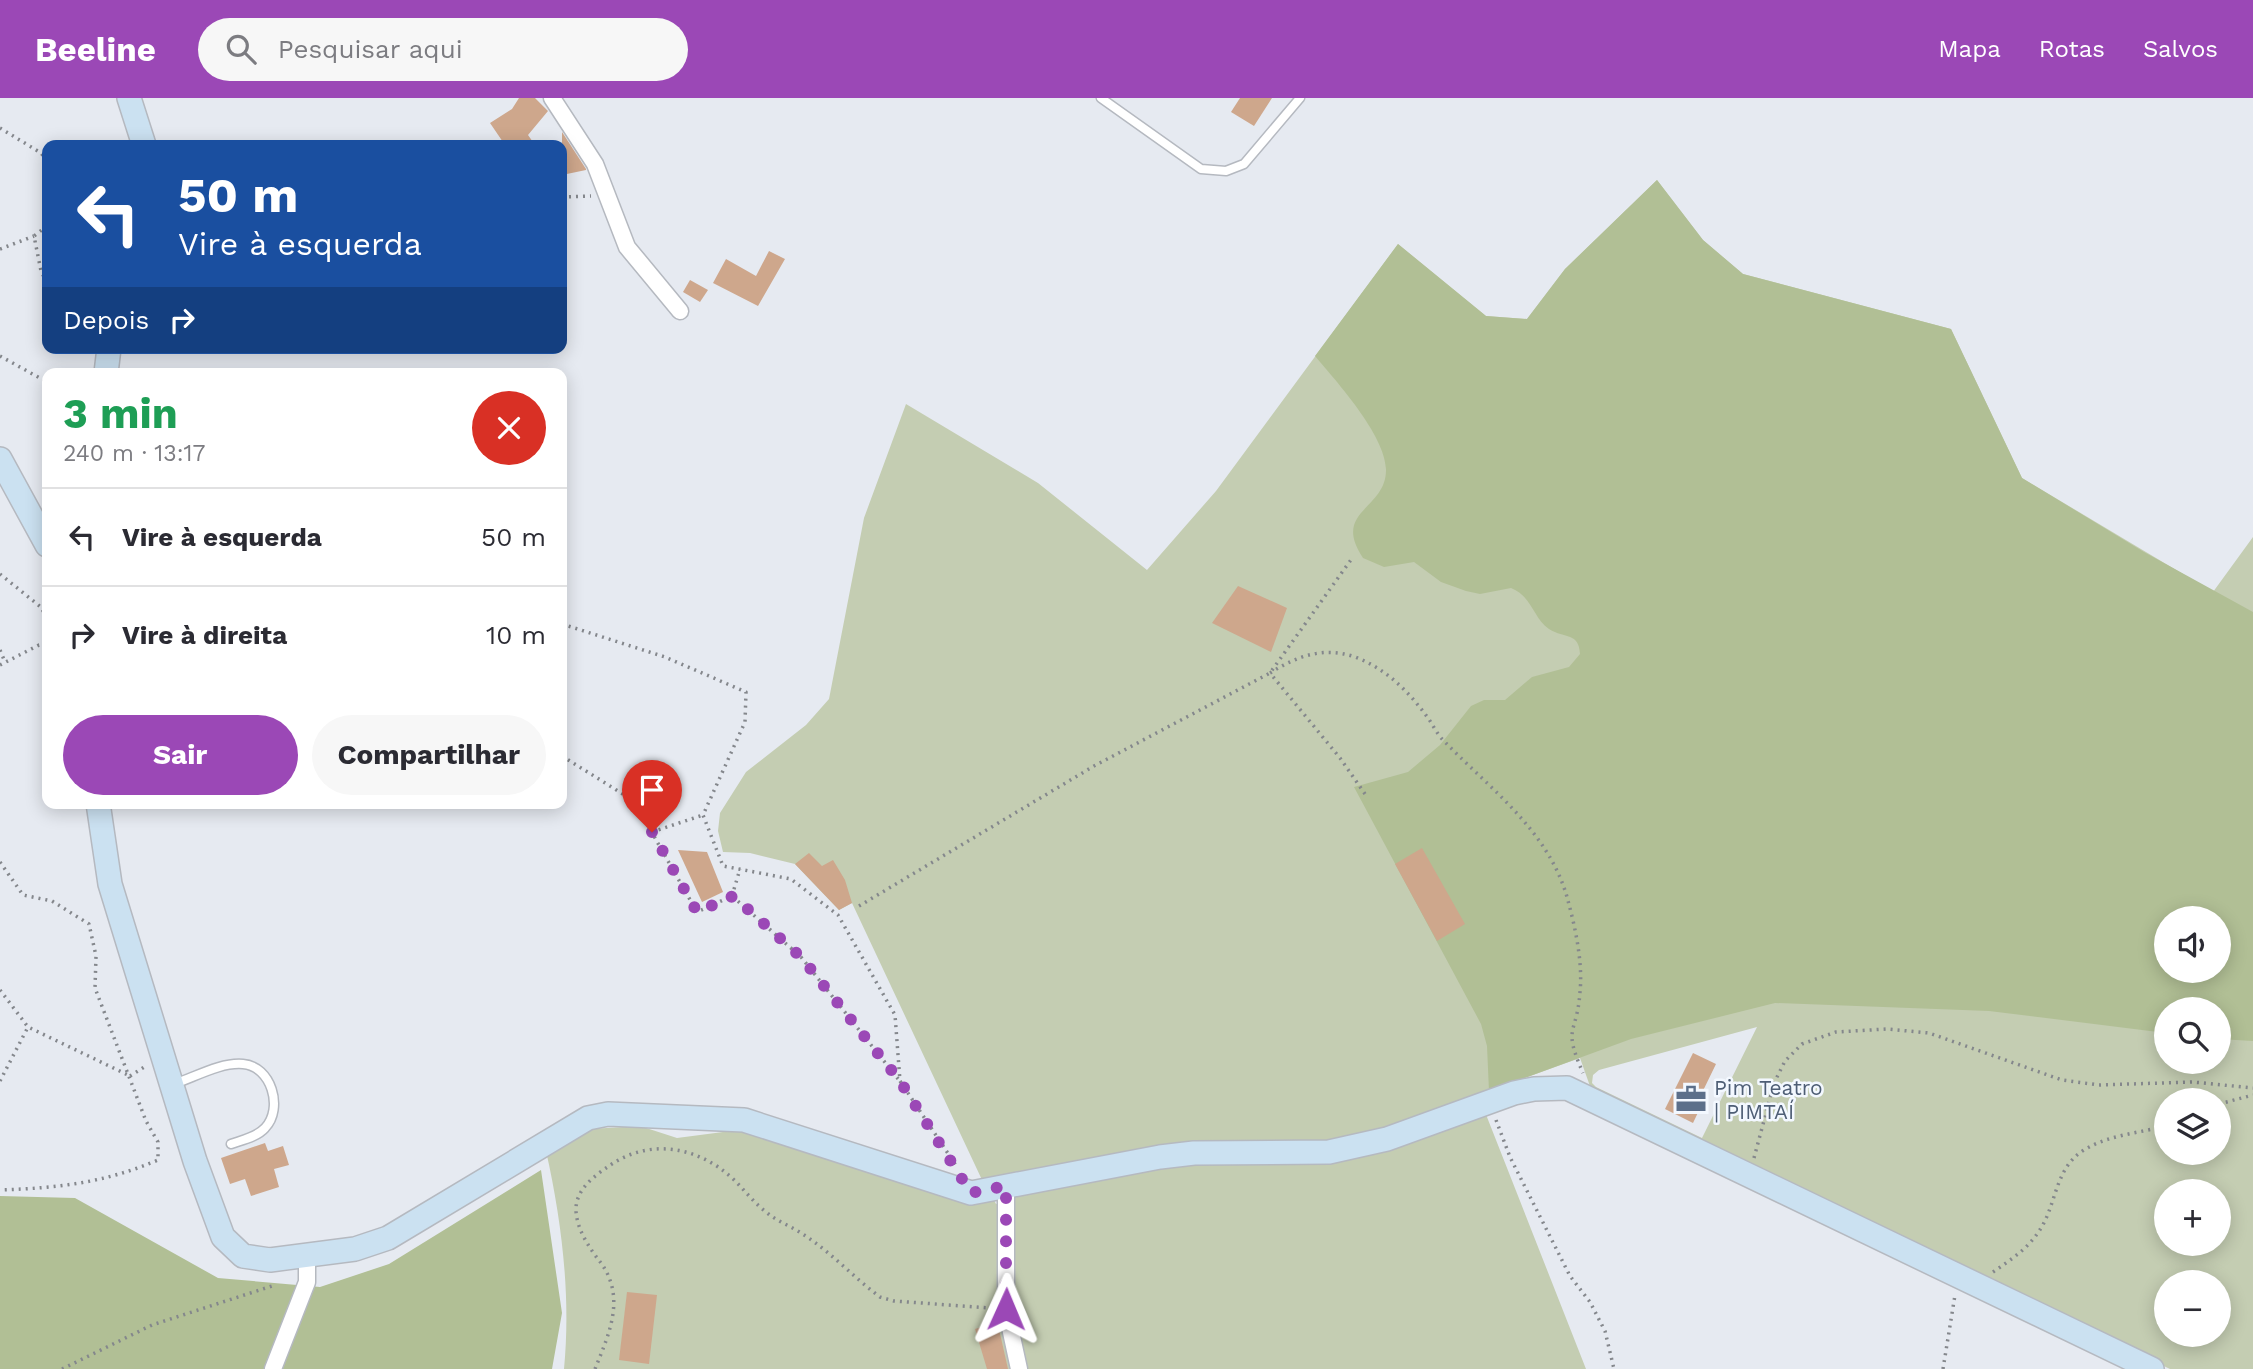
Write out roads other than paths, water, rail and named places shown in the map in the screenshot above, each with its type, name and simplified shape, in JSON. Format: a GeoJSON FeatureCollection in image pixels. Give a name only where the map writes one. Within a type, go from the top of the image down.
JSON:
{"type":"FeatureCollection","features":[{"type":"Feature","properties":{"kind":"street"},"geometry":{"type":"LineString","coordinates":[[129,98],[144,140]]}},
{"type":"Feature","properties":{"kind":"street"},"geometry":{"type":"LineString","coordinates":[[552,98],[589,152],[627,247],[680,311]]}},
{"type":"Feature","properties":{"kind":"street"},"geometry":{"type":"LineString","coordinates":[[0,459],[42,536]]}},
{"type":"Feature","properties":{"kind":"street"},"geometry":{"type":"LineString","coordinates":[[99,809],[110,884],[209,1200],[223,1237],[233,1250],[243,1256],[270,1260],[307,1257],[355,1249],[388,1238],[587,1118],[608,1114],[744,1120],[971,1193],[1171,1156],[1329,1152],[1387,1139],[1524,1091],[1567,1088],[2152,1369]]}},
{"type":"Feature","properties":{"kind":"street"},"geometry":{"type":"LineString","coordinates":[[1006,1186],[1006,1309],[1019,1369]]}},
{"type":"Feature","properties":{"kind":"street"},"geometry":{"type":"LineString","coordinates":[[273,1369],[307,1282],[307,1257]]}},
{"type":"Feature","properties":{"kind":"lane"},"geometry":{"type":"LineString","coordinates":[[1101,98],[1201,169],[1226,171],[1244,164],[1300,98]]}},
{"type":"Feature","properties":{"kind":"lane"},"geometry":{"type":"LineString","coordinates":[[172,1085],[226,1066],[242,1064],[260,1070],[273,1091],[273,1111],[268,1126],[260,1133],[231,1144]]}},
{"type":"Feature","properties":{"kind":"place","name":"Pim Teatro | PIMTAÍ"},"geometry":{"type":"Point","coordinates":[1691,1099]}}]}
